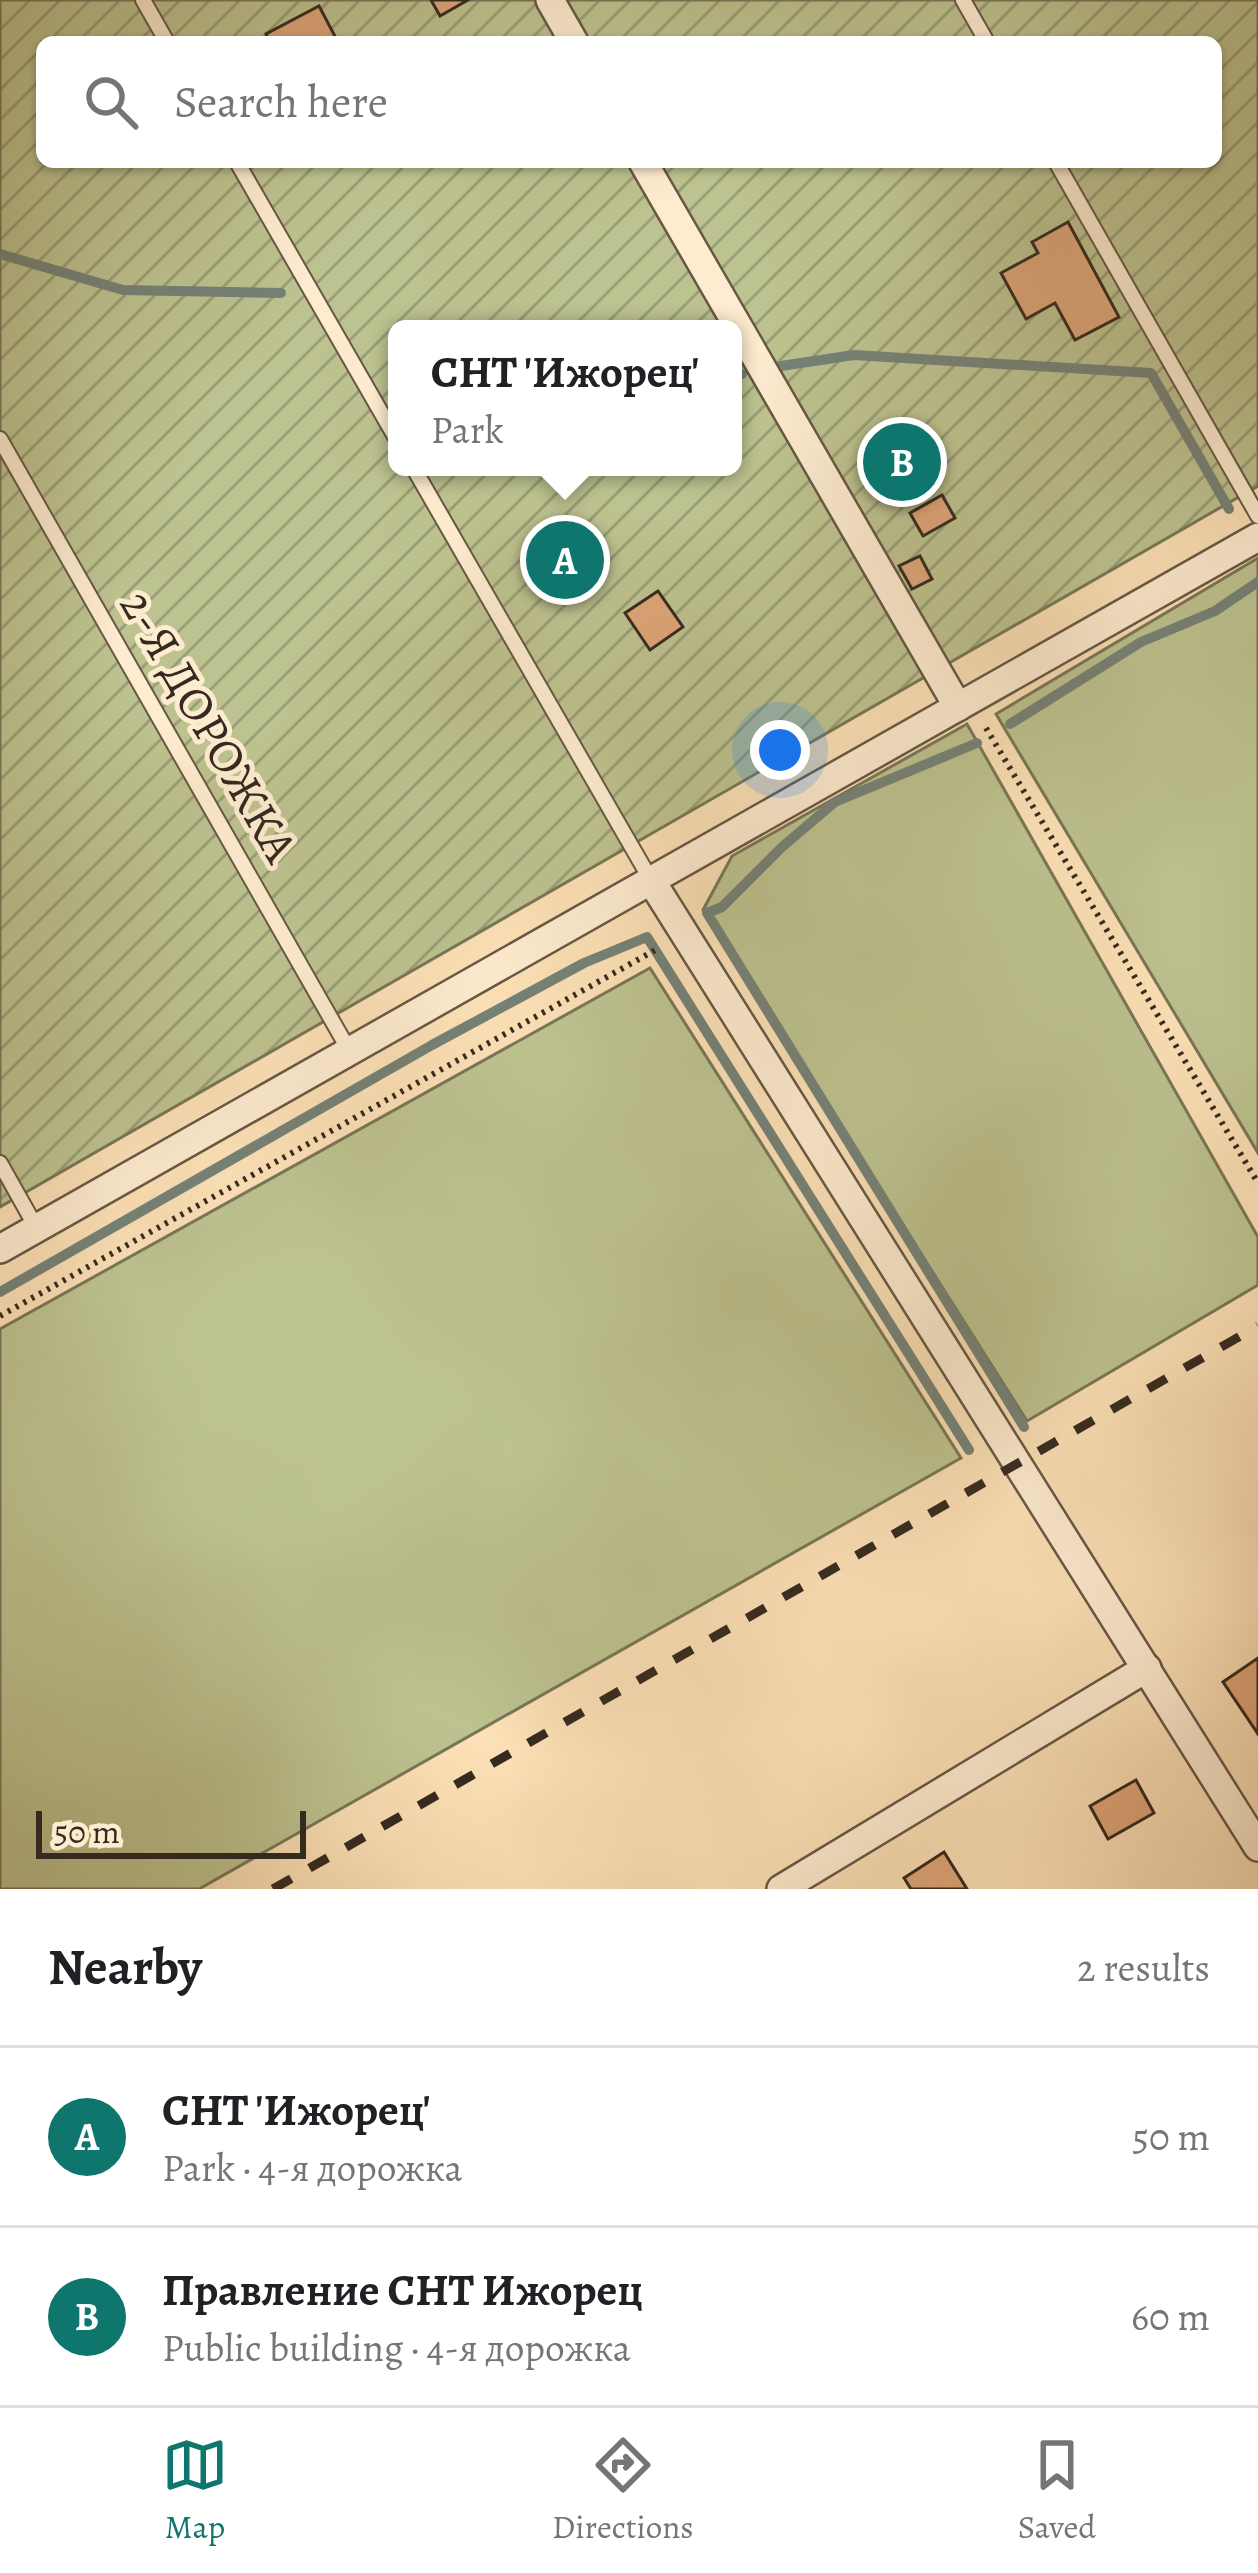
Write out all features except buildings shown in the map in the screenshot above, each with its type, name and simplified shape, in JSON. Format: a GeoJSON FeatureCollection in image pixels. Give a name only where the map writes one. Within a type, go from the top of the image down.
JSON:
{"type":"FeatureCollection","features":[{"type":"Feature","properties":{"kind":"street"},"geometry":{"type":"LineString","coordinates":[[550,0],[571,36]]}},
{"type":"Feature","properties":{"kind":"street"},"geometry":{"type":"LineString","coordinates":[[647,168],[735,320]]}},
{"type":"Feature","properties":{"kind":"street"},"geometry":{"type":"LineString","coordinates":[[742,332],[958,707]]}},
{"type":"Feature","properties":{"kind":"street"},"geometry":{"type":"LineString","coordinates":[[0,1249],[1258,536]]}},
{"type":"Feature","properties":{"kind":"street"},"geometry":{"type":"LineString","coordinates":[[652,881],[1258,1847]]}},
{"type":"Feature","properties":{"kind":"street"},"geometry":{"type":"LineString","coordinates":[[781,1889],[1147,1668]]}},
{"type":"Feature","properties":{"kind":"lane"},"geometry":{"type":"LineString","coordinates":[[143,0],[164,36]]}},
{"type":"Feature","properties":{"kind":"lane"},"geometry":{"type":"LineString","coordinates":[[963,0],[984,36]]}},
{"type":"Feature","properties":{"kind":"lane"},"geometry":{"type":"LineString","coordinates":[[239,168],[388,424]]}},
{"type":"Feature","properties":{"kind":"lane"},"geometry":{"type":"LineString","coordinates":[[1059,168],[1258,516]]}},
{"type":"Feature","properties":{"kind":"lane","name":"2-Я ДОРОЖКА"},"geometry":{"type":"LineString","coordinates":[[0,439],[350,1052]]}},
{"type":"Feature","properties":{"kind":"lane"},"geometry":{"type":"LineString","coordinates":[[418,476],[652,881]]}},
{"type":"Feature","properties":{"kind":"lane"},"geometry":{"type":"LineString","coordinates":[[0,1163],[37,1228]]}},
{"type":"Feature","properties":{"kind":"path"},"geometry":{"type":"LineString","coordinates":[[989,731],[1258,1183]]}},
{"type":"Feature","properties":{"kind":"path"},"geometry":{"type":"LineString","coordinates":[[0,1316],[639,959]]}},
{"type":"Feature","properties":{"kind":"green space"},"geometry":{"type":"Polygon","coordinates":[[[0,0],[1258,0],[1258,486],[0,1207],[0,0]]]}},
{"type":"Feature","properties":{"kind":"green space"},"geometry":{"type":"Polygon","coordinates":[[[1258,558],[1258,1153],[996,714],[1258,558]]]}},
{"type":"Feature","properties":{"kind":"green space"},"geometry":{"type":"Polygon","coordinates":[[[967,724],[1258,1237],[1258,1285],[1027,1421],[703,910],[732,856],[967,724]]]}},
{"type":"Feature","properties":{"kind":"green space"},"geometry":{"type":"Polygon","coordinates":[[[650,968],[961,1458],[199,1889],[0,1889],[0,1329],[650,968]]]}},
{"type":"Feature","properties":{"kind":"waterway"},"geometry":{"type":"LineString","coordinates":[[0,254],[123,290],[281,293]]}},
{"type":"Feature","properties":{"kind":"waterway"},"geometry":{"type":"LineString","coordinates":[[781,366],[854,355],[1151,373],[1229,509]]}},
{"type":"Feature","properties":{"kind":"waterway"},"geometry":{"type":"LineString","coordinates":[[1010,724],[1141,642],[1215,611],[1258,582]]}},
{"type":"Feature","properties":{"kind":"waterway"},"geometry":{"type":"LineString","coordinates":[[977,743],[835,802],[722,907],[707,913],[1024,1427]]}},
{"type":"Feature","properties":{"kind":"waterway"},"geometry":{"type":"LineString","coordinates":[[0,1292],[432,1045],[584,963],[647,937],[969,1450]]}},
{"type":"Feature","properties":{"kind":"railway"},"geometry":{"type":"LineString","coordinates":[[273,1889],[1258,1326]]}},
{"type":"Feature","properties":{"kind":"place","name":"Правление СНТ Ижорец"},"geometry":{"type":"Point","coordinates":[902,462]}},
{"type":"Feature","properties":{"kind":"place","name":"СНТ 'Ижорец'"},"geometry":{"type":"Point","coordinates":[565,560]}}]}
